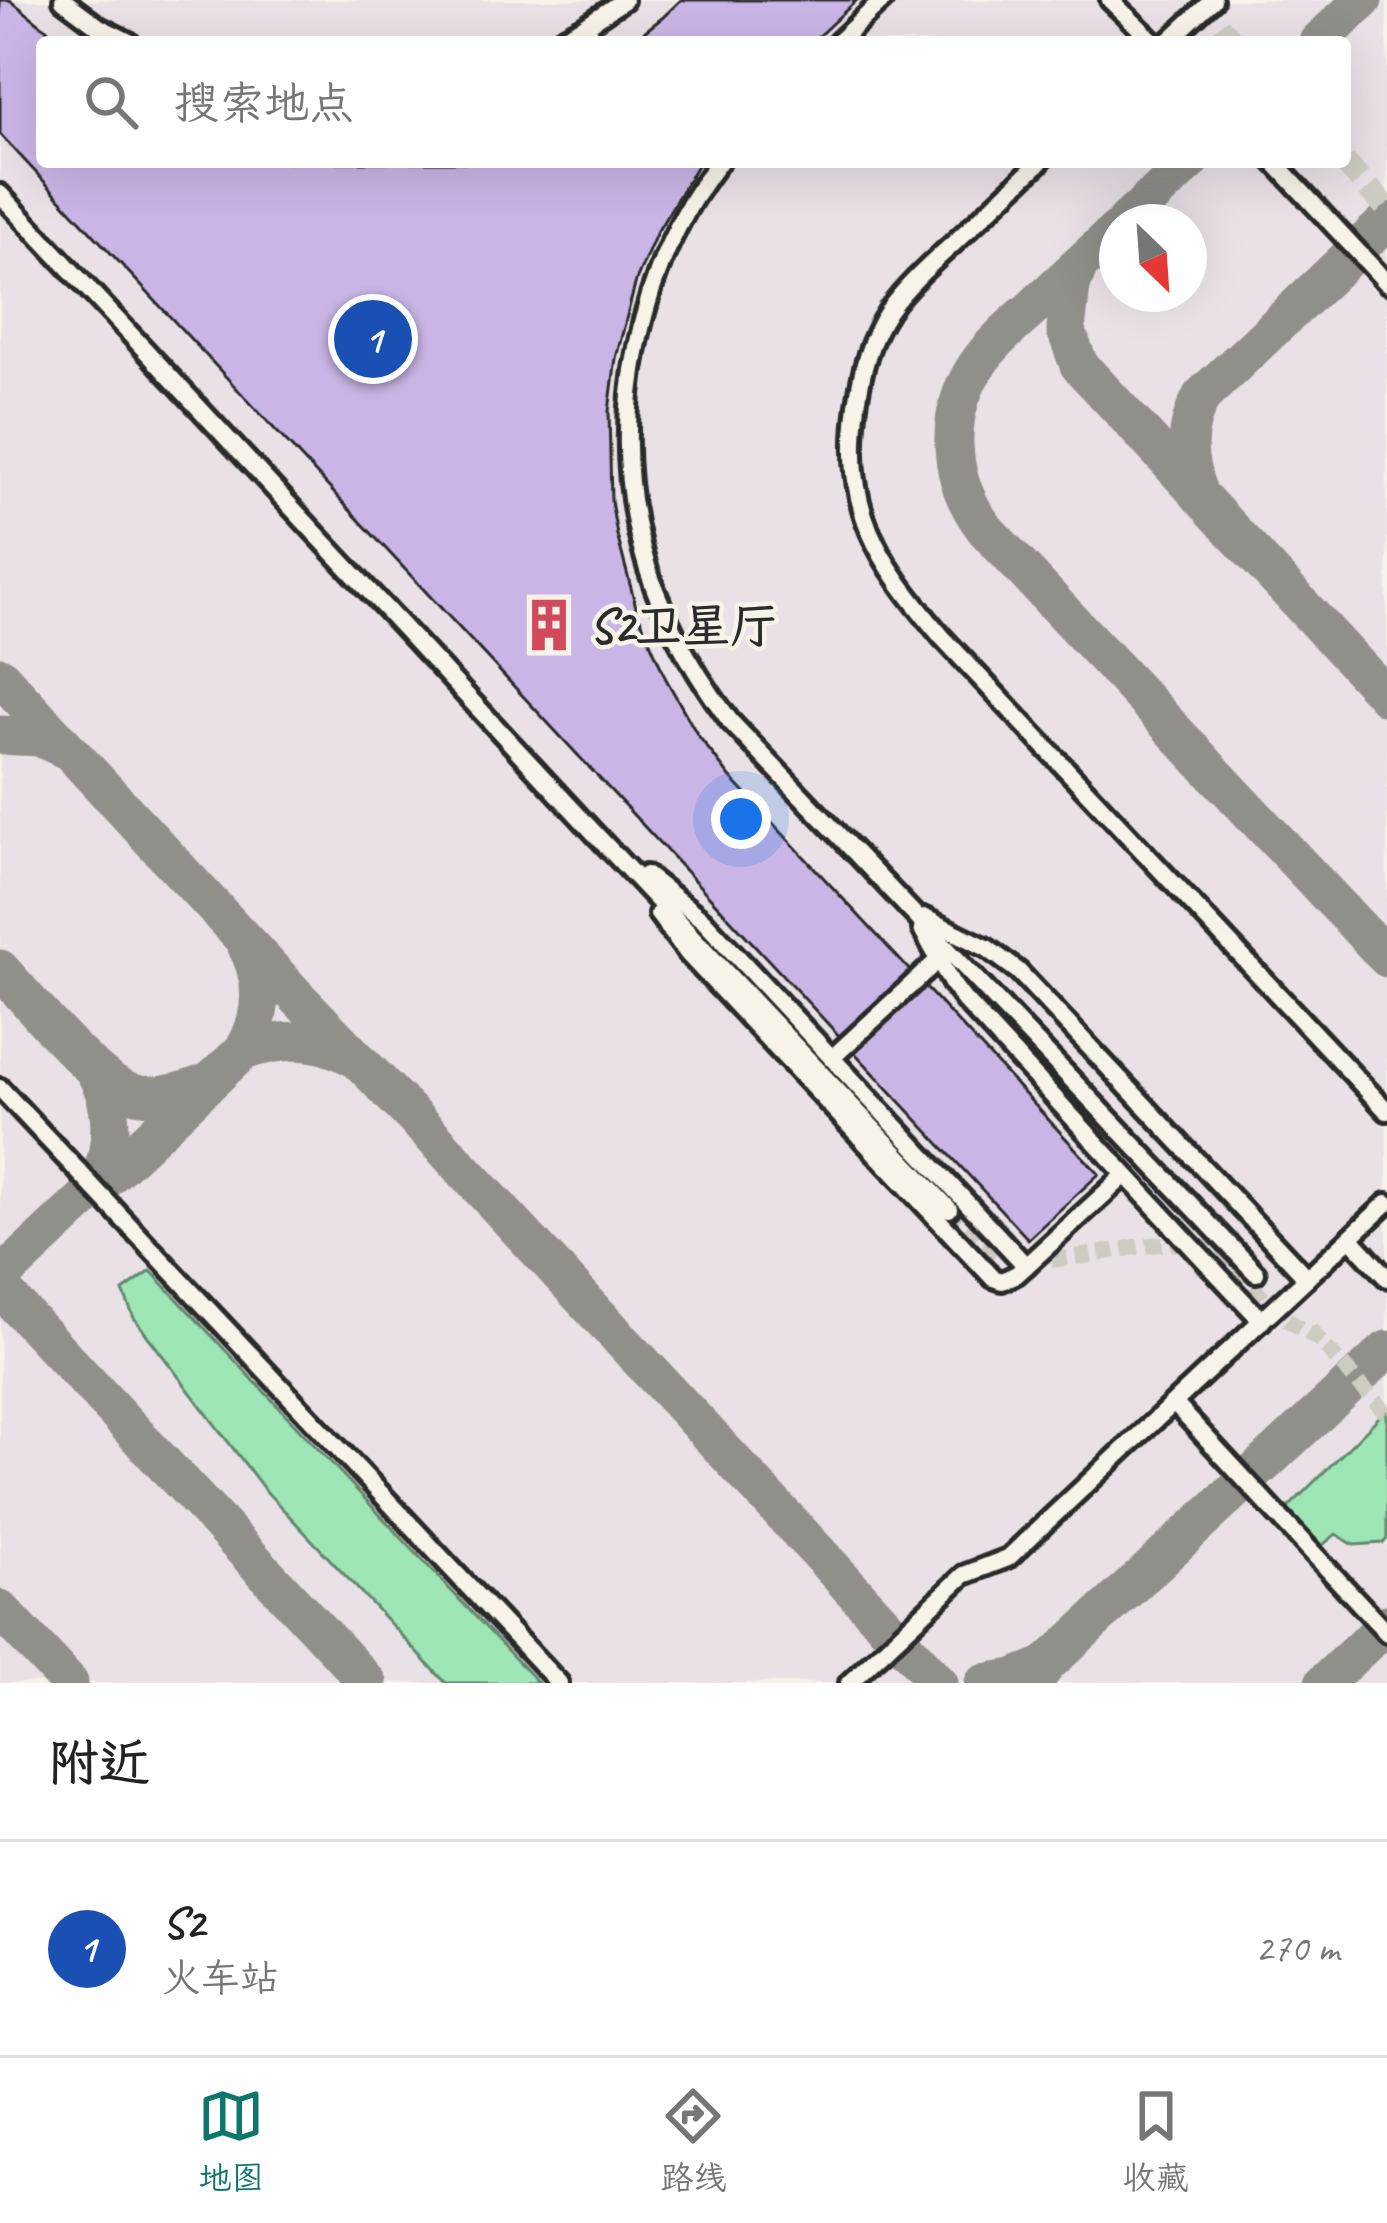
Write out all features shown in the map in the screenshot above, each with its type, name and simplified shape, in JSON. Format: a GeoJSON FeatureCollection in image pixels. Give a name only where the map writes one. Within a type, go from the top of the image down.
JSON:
{"type":"FeatureCollection","features":[{"type":"Feature","properties":{"kind":"lane"},"geometry":{"type":"LineString","coordinates":[[63,0],[117,36]]}},
{"type":"Feature","properties":{"kind":"lane"},"geometry":{"type":"LineString","coordinates":[[590,34],[624,0]]}},
{"type":"Feature","properties":{"kind":"lane"},"geometry":{"type":"LineString","coordinates":[[844,36],[883,0]]}},
{"type":"Feature","properties":{"kind":"lane"},"geometry":{"type":"LineString","coordinates":[[1110,0],[1148,36]]}},
{"type":"Feature","properties":{"kind":"lane"},"geometry":{"type":"LineString","coordinates":[[1174,36],[1213,0]]}},
{"type":"Feature","properties":{"kind":"lane"},"geometry":{"type":"LineString","coordinates":[[712,168],[663,258],[646,307],[628,418],[628,465],[642,550],[679,642],[730,721],[1256,1273]]}},
{"type":"Feature","properties":{"kind":"lane"},"geometry":{"type":"LineString","coordinates":[[1034,168],[908,285],[873,337],[864,361],[855,435],[858,502],[869,532],[902,590],[942,637],[1387,1111]]}},
{"type":"Feature","properties":{"kind":"lane"},"geometry":{"type":"LineString","coordinates":[[1280,168],[1387,283]]}},
{"type":"Feature","properties":{"kind":"lane"},"geometry":{"type":"LineString","coordinates":[[0,194],[949,1209]]}},
{"type":"Feature","properties":{"kind":"lane"},"geometry":{"type":"LineString","coordinates":[[598,838],[703,920],[1026,1266]]}},
{"type":"Feature","properties":{"kind":"lane"},"geometry":{"type":"LineString","coordinates":[[598,838],[688,953],[993,1278],[1002,1281],[1016,1274],[1124,1176]]}},
{"type":"Feature","properties":{"kind":"lane"},"geometry":{"type":"LineString","coordinates":[[914,913],[964,1000],[1262,1321]]}},
{"type":"Feature","properties":{"kind":"lane"},"geometry":{"type":"LineString","coordinates":[[914,913],[1006,959],[1307,1278]]}},
{"type":"Feature","properties":{"kind":"lane"},"geometry":{"type":"LineString","coordinates":[[832,1058],[938,960]]}},
{"type":"Feature","properties":{"kind":"lane"},"geometry":{"type":"LineString","coordinates":[[0,1088],[559,1683]]}},
{"type":"Feature","properties":{"kind":"lane"},"geometry":{"type":"LineString","coordinates":[[849,1683],[964,1575],[1008,1558],[1387,1204]]}},
{"type":"Feature","properties":{"kind":"lane"},"geometry":{"type":"LineString","coordinates":[[1350,1238],[1387,1279]]}},
{"type":"Feature","properties":{"kind":"lane"},"geometry":{"type":"LineString","coordinates":[[1174,1403],[1387,1633]]}},
{"type":"Feature","properties":{"kind":"shaded area"},"geometry":{"type":"Polygon","coordinates":[[[0,0],[1387,0],[1387,1683],[0,1683],[0,0]]]}},
{"type":"Feature","properties":{"kind":"green space"},"geometry":{"type":"Polygon","coordinates":[[[151,1271],[538,1683],[446,1683],[264,1489],[134,1318],[123,1291],[151,1271]]]}},
{"type":"Feature","properties":{"kind":"green space"},"geometry":{"type":"Polygon","coordinates":[[[1387,1409],[1387,1539],[1354,1545],[1336,1534],[1313,1553],[1279,1517],[1387,1409]]]}},
{"type":"Feature","properties":{"kind":"building","name":"S2卫星厅"},"geometry":{"type":"Polygon","coordinates":[[[0,0],[10,0],[55,36],[36,36],[36,168],[695,168],[656,234],[636,281],[616,358],[609,411],[611,501],[637,611],[666,679],[697,734],[730,777],[1099,1174],[1028,1239],[0,134],[0,0]]]}},
{"type":"Feature","properties":{"kind":"building"},"geometry":{"type":"Polygon","coordinates":[[[681,0],[857,0],[818,36],[639,36],[681,0]]]}},
{"type":"Feature","properties":{"kind":"taxiway"},"geometry":{"type":"LineString","coordinates":[[1324,36],[1363,0]]}},
{"type":"Feature","properties":{"kind":"taxiway"},"geometry":{"type":"LineString","coordinates":[[1144,204],[1184,168]]}},
{"type":"Feature","properties":{"kind":"taxiway"},"geometry":{"type":"LineString","coordinates":[[1387,221],[1202,396],[1188,445],[1199,495],[1387,697]]}},
{"type":"Feature","properties":{"kind":"taxiway"},"geometry":{"type":"LineString","coordinates":[[1099,247],[1001,337],[969,378],[955,422],[954,445],[963,489],[986,530],[1387,958]]}},
{"type":"Feature","properties":{"kind":"taxiway"},"geometry":{"type":"LineString","coordinates":[[1079,265],[1071,286],[1066,330],[1079,365],[1196,491]]}},
{"type":"Feature","properties":{"kind":"taxiway"},"geometry":{"type":"LineString","coordinates":[[0,676],[939,1683]]}},
{"type":"Feature","properties":{"kind":"taxiway"},"geometry":{"type":"LineString","coordinates":[[0,735],[39,737],[65,749]]}},
{"type":"Feature","properties":{"kind":"taxiway"},"geometry":{"type":"LineString","coordinates":[[0,1278],[243,1051],[260,998],[246,945]]}},
{"type":"Feature","properties":{"kind":"taxiway"},"geometry":{"type":"LineString","coordinates":[[0,969],[81,1058],[117,1086],[151,1096],[206,1083]]}},
{"type":"Feature","properties":{"kind":"taxiway"},"geometry":{"type":"LineString","coordinates":[[243,1051],[299,1041],[326,1045],[353,1057]]}},
{"type":"Feature","properties":{"kind":"taxiway"},"geometry":{"type":"LineString","coordinates":[[94,1070],[106,1098],[110,1127],[98,1185]]}},
{"type":"Feature","properties":{"kind":"taxiway"},"geometry":{"type":"LineString","coordinates":[[0,1288],[368,1683]]}},
{"type":"Feature","properties":{"kind":"taxiway"},"geometry":{"type":"LineString","coordinates":[[1033,1683],[1046,1665],[1387,1350]]}},
{"type":"Feature","properties":{"kind":"taxiway"},"geometry":{"type":"LineString","coordinates":[[0,1609],[69,1683]]}},
{"type":"Feature","properties":{"kind":"taxiway"},"geometry":{"type":"LineString","coordinates":[[1324,1683],[1387,1624]]}},
{"type":"Feature","properties":{"kind":"taxiway"},"geometry":{"type":"LineString","coordinates":[[984,1683],[1046,1665]]}},
{"type":"Feature","properties":{"kind":"tunnel"},"geometry":{"type":"LineString","coordinates":[[1194,0],[1227,36]]}},
{"type":"Feature","properties":{"kind":"tunnel"},"geometry":{"type":"LineString","coordinates":[[1350,168],[1387,208]]}},
{"type":"Feature","properties":{"kind":"tunnel"},"geometry":{"type":"LineString","coordinates":[[949,1209],[982,1242],[1018,1257],[1057,1259],[1169,1244],[1201,1247],[1224,1259],[1279,1313],[1318,1339]]}},
{"type":"Feature","properties":{"kind":"tunnel"},"geometry":{"type":"LineString","coordinates":[[1310,1330],[1387,1414]]}},
{"type":"Feature","properties":{"kind":"place","name":"S2"},"geometry":{"type":"Point","coordinates":[373,339]}},
{"type":"Feature","properties":{"kind":"place","name":"S2卫星厅"},"geometry":{"type":"Point","coordinates":[549,625]}}]}
